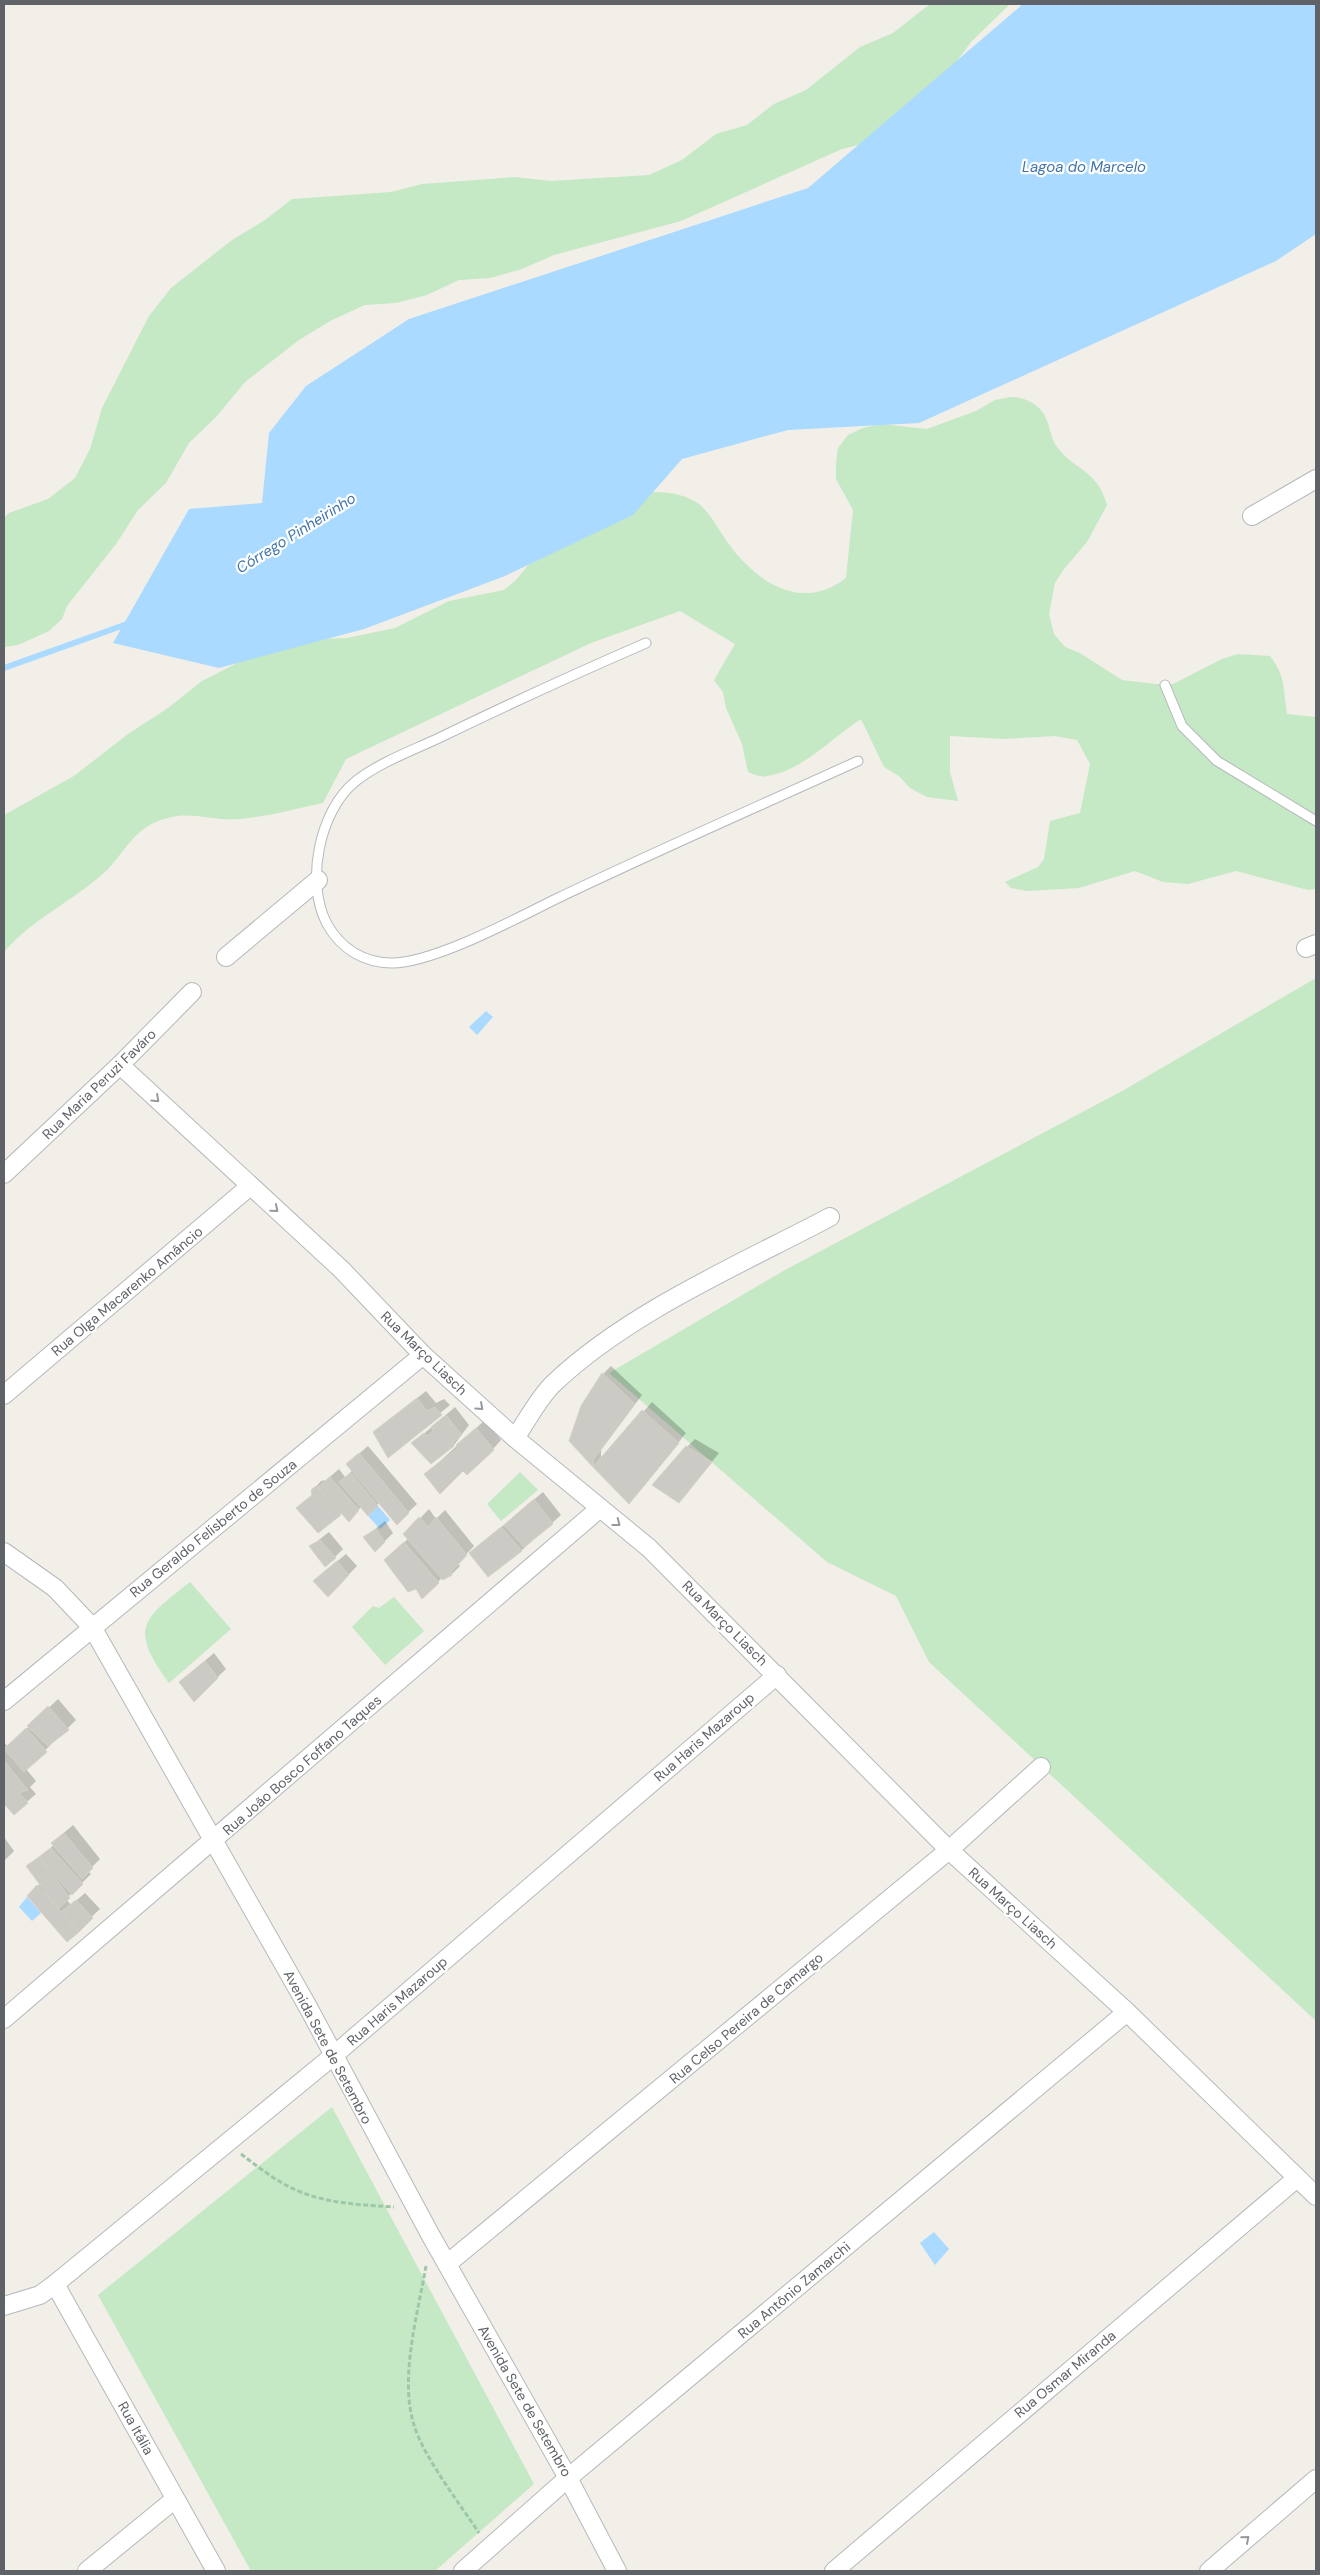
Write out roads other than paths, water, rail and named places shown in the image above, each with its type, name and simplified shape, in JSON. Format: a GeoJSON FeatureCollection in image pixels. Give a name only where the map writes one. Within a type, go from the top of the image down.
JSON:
{"type":"FeatureCollection","features":[{"type":"Feature","properties":{"kind":"street"},"geometry":{"type":"LineString","coordinates":[[1252,516],[1316,479]]}},
{"type":"Feature","properties":{"kind":"street"},"geometry":{"type":"LineString","coordinates":[[226,957],[318,880]]}},
{"type":"Feature","properties":{"kind":"street","name":"Rua Maria Peruzi Faváro"},"geometry":{"type":"LineString","coordinates":[[4,1174],[120,1065],[192,992]]}},
{"type":"Feature","properties":{"kind":"street","name":"Rua Março Liasch"},"geometry":{"type":"LineString","coordinates":[[120,1065],[249,1187],[296,1226],[341,1269],[423,1355],[515,1438],[599,1509],[649,1548],[949,1850],[1127,2012],[1316,2196]]}},
{"type":"Feature","properties":{"kind":"street","name":"Rua Olga Macarenko Amâncio"},"geometry":{"type":"LineString","coordinates":[[4,1395],[249,1187]]}},
{"type":"Feature","properties":{"kind":"street"},"geometry":{"type":"LineString","coordinates":[[515,1438],[552,1384],[588,1354],[630,1326],[688,1292],[830,1218]]}},
{"type":"Feature","properties":{"kind":"street","name":"Rua Geraldo Felisberto de Souza"},"geometry":{"type":"LineString","coordinates":[[4,1701],[423,1355]]}},
{"type":"Feature","properties":{"kind":"street","name":"Rua João Bosco Foffano Taques"},"geometry":{"type":"LineString","coordinates":[[4,2019],[214,1841],[599,1509]]}},
{"type":"Feature","properties":{"kind":"street","name":"Avenida Sete de Setembro"},"geometry":{"type":"LineString","coordinates":[[4,1552],[55,1588],[92,1628],[308,2007],[431,2236],[568,2478],[617,2571]]}},
{"type":"Feature","properties":{"kind":"street","name":"Rua Haris Mazaroup"},"geometry":{"type":"LineString","coordinates":[[4,2306],[40,2295],[228,2144],[777,1675]]}},
{"type":"Feature","properties":{"kind":"street","name":"Rua Celso Pereira de Camargo"},"geometry":{"type":"LineString","coordinates":[[447,2264],[949,1850],[1041,1767]]}},
{"type":"Feature","properties":{"kind":"street","name":"Rua Antônio Zamarchi"},"geometry":{"type":"LineString","coordinates":[[463,2571],[490,2550],[568,2478],[1127,2012]]}},
{"type":"Feature","properties":{"kind":"street","name":"Rua Osmar Miranda"},"geometry":{"type":"LineString","coordinates":[[834,2571],[1297,2178]]}},
{"type":"Feature","properties":{"kind":"street","name":"Rua Itália"},"geometry":{"type":"LineString","coordinates":[[55,2284],[216,2571]]}},
{"type":"Feature","properties":{"kind":"street"},"geometry":{"type":"LineString","coordinates":[[1209,2571],[1316,2479]]}},
{"type":"Feature","properties":{"kind":"street"},"geometry":{"type":"LineString","coordinates":[[87,2571],[176,2499]]}},
{"type":"Feature","properties":{"kind":"lane"},"geometry":{"type":"LineString","coordinates":[[646,643],[539,690],[370,772],[354,782],[333,809],[317,854],[320,903],[325,916],[342,944],[368,960],[393,963],[418,959],[529,913],[858,761]]}},
{"type":"Feature","properties":{"kind":"lane"},"geometry":{"type":"LineString","coordinates":[[1165,685],[1182,726],[1217,761],[1316,821]]}},
{"type":"Feature","properties":{"kind":"water","name":"Lagoa do Marcelo"},"geometry":{"type":"Polygon","coordinates":[[[1023,4],[1316,4],[1316,234],[1276,261],[919,423],[788,430],[682,459],[633,515],[505,576],[364,629],[219,668],[113,643],[189,509],[262,503],[269,433],[306,386],[409,319],[808,188],[1023,4]]]}},
{"type":"Feature","properties":{"kind":"water"},"geometry":{"type":"Polygon","coordinates":[[[486,1011],[493,1017],[477,1035],[469,1027],[486,1011]]]}},
{"type":"Feature","properties":{"kind":"water"},"geometry":{"type":"Polygon","coordinates":[[[378,1506],[390,1520],[380,1529],[368,1516],[378,1506]]]}},
{"type":"Feature","properties":{"kind":"water"},"geometry":{"type":"Polygon","coordinates":[[[27,1897],[41,1913],[32,1921],[19,1907],[27,1897]]]}},
{"type":"Feature","properties":{"kind":"water"},"geometry":{"type":"Polygon","coordinates":[[[934,2232],[949,2249],[935,2265],[920,2243],[934,2232]]]}},
{"type":"Feature","properties":{"kind":"waterway","name":"Córrego Pinheirinho"},"geometry":{"type":"LineString","coordinates":[[4,668],[130,623]]}}]}
